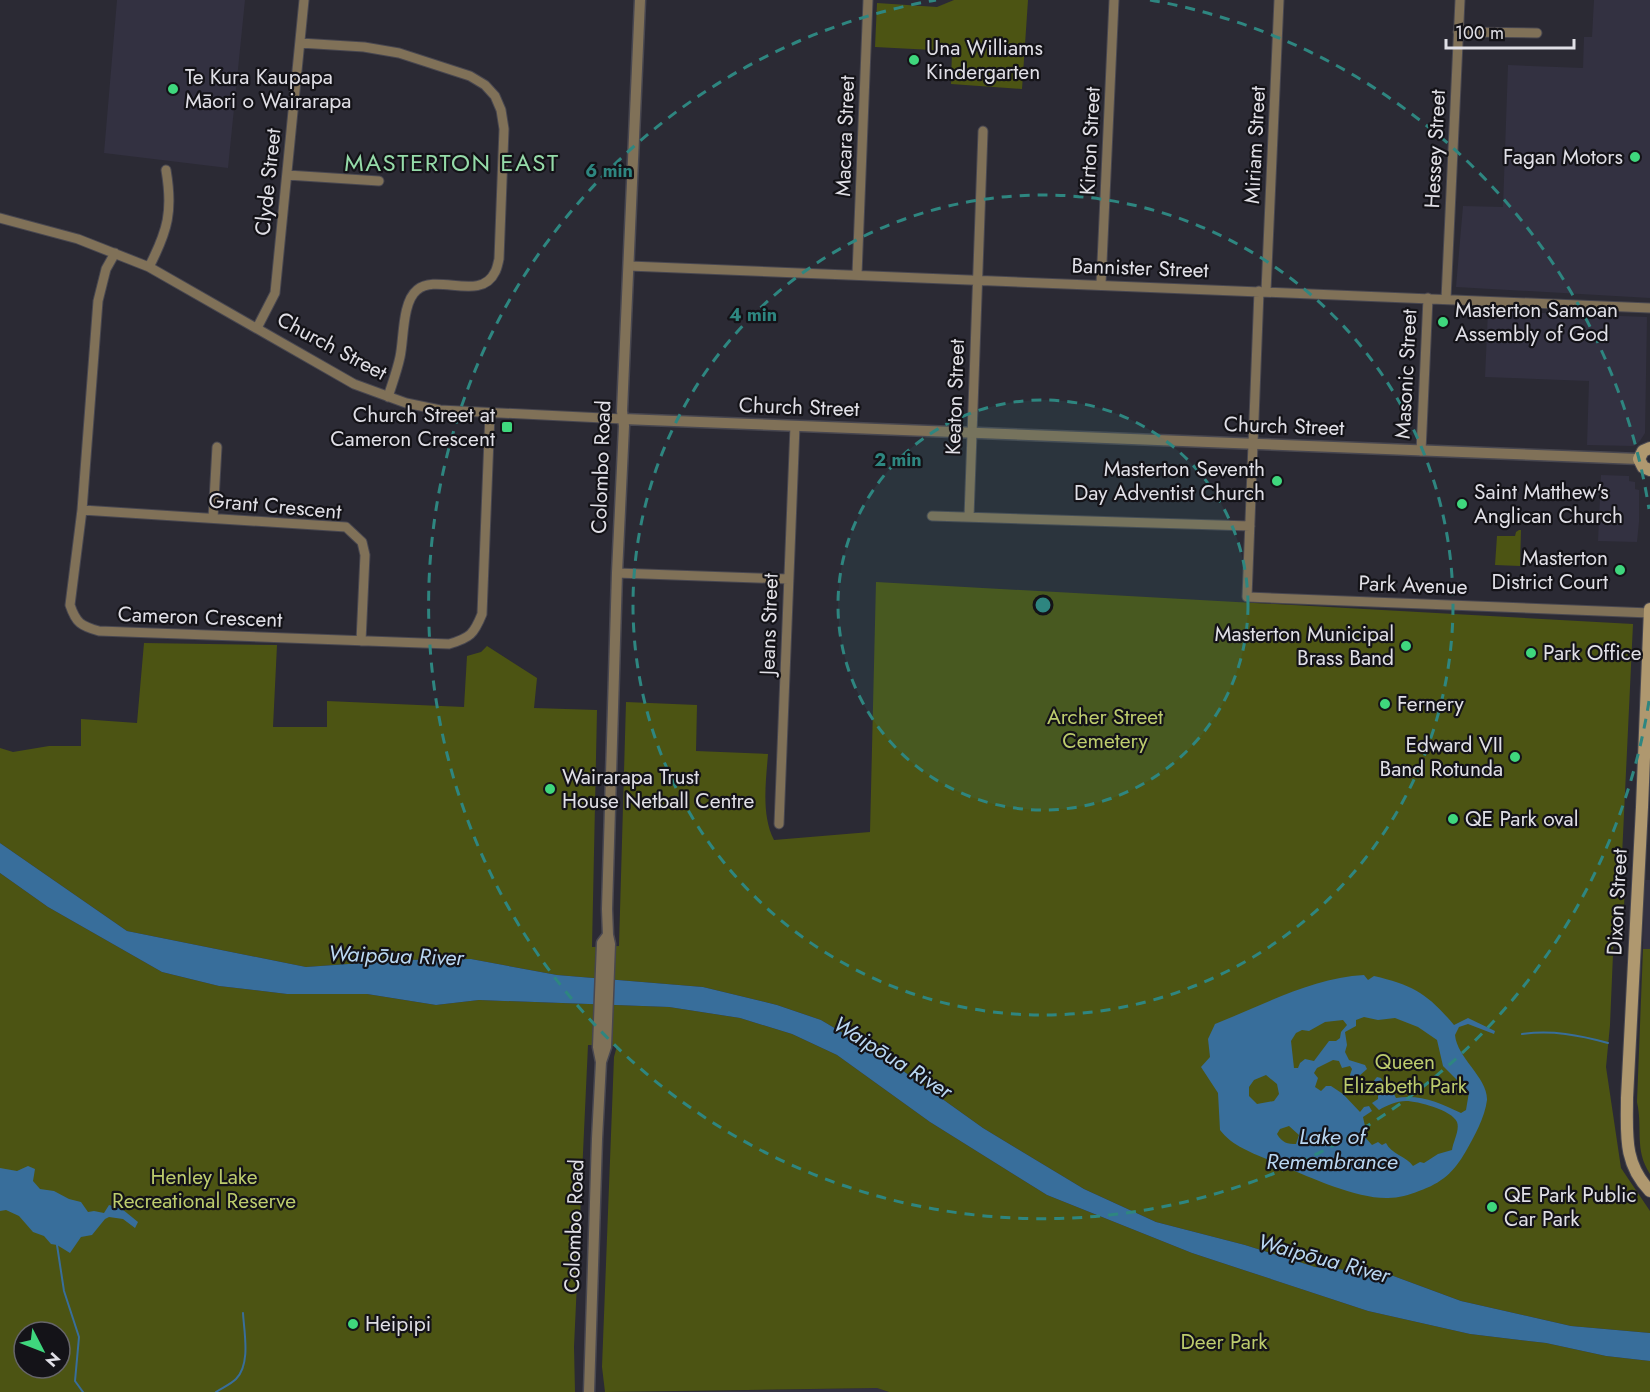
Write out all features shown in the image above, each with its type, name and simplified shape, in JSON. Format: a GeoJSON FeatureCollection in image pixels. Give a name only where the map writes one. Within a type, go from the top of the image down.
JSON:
{"type":"FeatureCollection","features":[{"type":"Feature","properties":{"kind":"main road"},"geometry":{"type":"LineString","coordinates":[[1650,448],[1643,451],[1639,459],[1643,467],[1650,470]]}},
{"type":"Feature","properties":{"kind":"main road","name":"Dixon Street"},"geometry":{"type":"LineString","coordinates":[[1650,609],[1643,874],[1627,1098],[1627,1142],[1630,1160],[1635,1172],[1650,1191]]}},
{"type":"Feature","properties":{"kind":"street","name":"Clyde Street"},"geometry":{"type":"LineString","coordinates":[[257,328],[275,293],[304,0]]}},
{"type":"Feature","properties":{"kind":"street","name":"Colombo Road"},"geometry":{"type":"LineString","coordinates":[[589,1392],[607,941],[617,573],[624,426],[622,404],[640,0]]}},
{"type":"Feature","properties":{"kind":"street","name":"Macara Street"},"geometry":{"type":"LineString","coordinates":[[857,274],[868,0]]}},
{"type":"Feature","properties":{"kind":"street","name":"Kirton Street"},"geometry":{"type":"LineString","coordinates":[[1101,284],[1114,0]]}},
{"type":"Feature","properties":{"kind":"street","name":"Miriam Street"},"geometry":{"type":"LineString","coordinates":[[1247,597],[1253,445],[1279,0]]}},
{"type":"Feature","properties":{"kind":"street","name":"Hessey Street"},"geometry":{"type":"LineString","coordinates":[[1446,299],[1460,0]]}},
{"type":"Feature","properties":{"kind":"street"},"geometry":{"type":"LineString","coordinates":[[1458,32],[1537,33]]}},
{"type":"Feature","properties":{"kind":"street"},"geometry":{"type":"LineString","coordinates":[[300,43],[364,47],[399,53],[470,76],[495,96],[501,110],[504,129],[499,259],[495,273],[487,282],[475,286],[429,285],[418,289],[407,311],[400,358],[388,398]]}},
{"type":"Feature","properties":{"kind":"street","name":"Keaton Street"},"geometry":{"type":"LineString","coordinates":[[969,517],[983,131]]}},
{"type":"Feature","properties":{"kind":"street"},"geometry":{"type":"LineString","coordinates":[[149,267],[167,227],[169,194],[166,170]]}},
{"type":"Feature","properties":{"kind":"street"},"geometry":{"type":"LineString","coordinates":[[286,175],[379,182]]}},
{"type":"Feature","properties":{"kind":"street","name":"Church Street"},"geometry":{"type":"LineString","coordinates":[[0,218],[78,239],[149,267],[354,384],[388,398],[440,410],[1639,459]]}},
{"type":"Feature","properties":{"kind":"street","name":"Cameron Crescent"},"geometry":{"type":"LineString","coordinates":[[115,254],[106,269],[98,301],[82,510],[70,605],[74,617],[84,627],[99,632],[449,644],[467,639],[477,628],[482,614],[490,413]]}},
{"type":"Feature","properties":{"kind":"street","name":"Bannister Street"},"geometry":{"type":"LineString","coordinates":[[629,266],[1650,308]]}},
{"type":"Feature","properties":{"kind":"street","name":"Masonic Street"},"geometry":{"type":"LineString","coordinates":[[1421,451],[1428,298]]}},
{"type":"Feature","properties":{"kind":"street","name":"Jeans Street"},"geometry":{"type":"LineString","coordinates":[[779,824],[795,426]]}},
{"type":"Feature","properties":{"kind":"street"},"geometry":{"type":"LineString","coordinates":[[213,519],[217,447]]}},
{"type":"Feature","properties":{"kind":"street","name":"Grant Crescent"},"geometry":{"type":"LineString","coordinates":[[82,510],[346,527],[362,542],[364,555],[361,641]]}},
{"type":"Feature","properties":{"kind":"street"},"geometry":{"type":"LineString","coordinates":[[932,516],[1250,526]]}},
{"type":"Feature","properties":{"kind":"street"},"geometry":{"type":"LineString","coordinates":[[617,573],[788,579]]}},
{"type":"Feature","properties":{"kind":"street","name":"Park Avenue"},"geometry":{"type":"LineString","coordinates":[[1247,597],[1650,613]]}},
{"type":"Feature","properties":{"kind":"shaded area","name":"Te Kura Kaupapa Māori o Wairarapa"},"geometry":{"type":"Polygon","coordinates":[[[117,0],[245,0],[228,168],[104,153],[117,0]]]}},
{"type":"Feature","properties":{"kind":"shaded area"},"geometry":{"type":"Polygon","coordinates":[[[1594,0],[1650,0],[1650,298],[1456,287],[1463,206],[1503,207],[1508,65],[1583,68],[1584,37],[1592,37],[1594,0]]]}},
{"type":"Feature","properties":{"kind":"shaded area"},"geometry":{"type":"Polygon","coordinates":[[[1488,311],[1647,317],[1645,433],[1640,441],[1634,446],[1587,445],[1589,381],[1485,377],[1488,311]]]}},
{"type":"Feature","properties":{"kind":"shaded area"},"geometry":{"type":"Polygon","coordinates":[[[1601,475],[1629,476],[1629,481],[1635,482],[1635,489],[1639,490],[1637,542],[1598,541],[1601,475]]]}},
{"type":"Feature","properties":{"kind":"shaded area"},"geometry":{"type":"Polygon","coordinates":[[[1644,880],[1650,880],[1650,949],[1643,949],[1644,880]]]}},
{"type":"Feature","properties":{"kind":"shaded area"},"geometry":{"type":"Polygon","coordinates":[[[877,1388],[889,1392],[683,1392],[877,1388]]]}},
{"type":"Feature","properties":{"kind":"green space"},"geometry":{"type":"Polygon","coordinates":[[[954,0],[1028,0],[1022,89],[951,84],[952,51],[875,47],[877,3],[937,7],[954,0]]]}},
{"type":"Feature","properties":{"kind":"green space"},"geometry":{"type":"Polygon","coordinates":[[[1521,530],[1520,566],[1495,565],[1497,536],[1515,536],[1521,530]]]}},
{"type":"Feature","properties":{"kind":"green space","name":"Queen Elizabeth Park"},"geometry":{"type":"Polygon","coordinates":[[[876,582],[1633,624],[1621,877],[1625,882],[1624,907],[1615,907],[1606,1067],[1621,1168],[1650,1211],[1650,1333],[1571,1326],[1461,1301],[1388,1274],[1315,1267],[1245,1245],[1156,1222],[1084,1189],[983,1128],[885,1058],[821,1020],[777,1005],[703,987],[557,975],[471,959],[405,960],[306,967],[127,931],[0,843],[0,748],[13,752],[49,746],[81,746],[81,719],[137,723],[144,643],[277,645],[273,727],[327,727],[327,701],[464,707],[467,656],[481,652],[487,646],[537,678],[534,708],[597,710],[592,947],[619,946],[626,702],[697,705],[696,751],[768,754],[766,809],[774,840],[870,832],[876,582]]]}},
{"type":"Feature","properties":{"kind":"green space"},"geometry":{"type":"Polygon","coordinates":[[[0,873],[48,907],[162,972],[219,986],[287,994],[367,994],[436,1005],[479,1000],[669,1007],[740,1018],[792,1034],[837,1055],[930,1122],[1047,1195],[1192,1253],[1368,1311],[1470,1334],[1546,1343],[1606,1356],[1650,1361],[1650,1392],[889,1392],[877,1388],[605,1392],[602,1367],[614,1057],[617,1046],[588,1045],[574,1347],[575,1392],[0,1392],[0,873]]]}},
{"type":"Feature","properties":{"kind":"green space"},"geometry":{"type":"Polygon","coordinates":[[[1643,949],[1650,949],[1650,1174],[1640,1147],[1637,1102],[1643,949]]]}},
{"type":"Feature","properties":{"kind":"water"},"geometry":{"type":"Polygon","coordinates":[[[0,843],[127,931],[306,967],[405,960],[471,959],[557,975],[703,987],[777,1005],[821,1020],[885,1058],[983,1128],[1084,1189],[1156,1222],[1245,1245],[1315,1267],[1388,1274],[1461,1301],[1571,1326],[1650,1333],[1650,1361],[1606,1356],[1546,1343],[1470,1334],[1368,1311],[1192,1253],[1047,1195],[930,1122],[837,1055],[792,1034],[740,1018],[669,1007],[479,1000],[436,1005],[367,994],[287,994],[219,986],[162,972],[48,907],[0,873],[0,843]]]}},
{"type":"Feature","properties":{"kind":"water","name":"Lake of Remembrance"},"geometry":{"type":"Polygon","coordinates":[[[1364,975],[1368,980],[1374,976],[1399,983],[1428,998],[1454,1025],[1468,1018],[1495,1031],[1494,1034],[1468,1024],[1459,1027],[1455,1035],[1457,1043],[1486,1092],[1484,1113],[1479,1127],[1452,1171],[1427,1188],[1408,1195],[1392,1198],[1376,1197],[1335,1187],[1241,1147],[1220,1130],[1218,1093],[1201,1067],[1210,1057],[1208,1039],[1215,1024],[1288,993],[1345,977],[1364,975]],[[1364,1017],[1356,1020],[1356,1026],[1345,1032],[1347,1045],[1345,1052],[1349,1060],[1365,1065],[1367,1069],[1358,1077],[1349,1078],[1352,1069],[1350,1066],[1342,1068],[1339,1061],[1333,1060],[1317,1068],[1314,1073],[1318,1078],[1315,1087],[1321,1091],[1326,1086],[1331,1086],[1343,1094],[1360,1112],[1364,1107],[1369,1106],[1372,1111],[1363,1117],[1366,1131],[1364,1136],[1372,1145],[1378,1142],[1382,1145],[1386,1143],[1391,1150],[1413,1166],[1452,1150],[1458,1125],[1448,1114],[1426,1104],[1411,1101],[1395,1103],[1379,1110],[1372,1103],[1378,1099],[1378,1086],[1372,1083],[1377,1077],[1381,1078],[1388,1092],[1394,1094],[1396,1098],[1422,1098],[1461,1113],[1466,1110],[1469,1092],[1443,1066],[1437,1040],[1418,1027],[1395,1018],[1378,1020],[1364,1017]],[[1343,1020],[1325,1022],[1309,1031],[1302,1030],[1296,1033],[1291,1041],[1294,1068],[1298,1068],[1305,1059],[1314,1061],[1329,1041],[1336,1041],[1340,1038],[1341,1032],[1347,1025],[1343,1020]],[[1266,1075],[1254,1080],[1249,1087],[1249,1096],[1257,1104],[1274,1101],[1279,1094],[1277,1084],[1266,1075]],[[1289,1126],[1280,1129],[1277,1134],[1283,1141],[1296,1144],[1299,1135],[1289,1126]]]}},
{"type":"Feature","properties":{"kind":"water"},"geometry":{"type":"Polygon","coordinates":[[[28,1166],[35,1169],[33,1181],[40,1189],[54,1191],[81,1202],[88,1212],[104,1213],[109,1205],[122,1209],[138,1222],[135,1228],[123,1219],[109,1217],[92,1235],[81,1237],[70,1253],[51,1244],[44,1236],[33,1232],[19,1216],[6,1210],[0,1211],[0,1168],[17,1171],[28,1166]]]}},
{"type":"Feature","properties":{"kind":"waterway"},"geometry":{"type":"LineString","coordinates":[[1522,1034],[1565,1034],[1608,1043]]}},
{"type":"Feature","properties":{"kind":"waterway"},"geometry":{"type":"LineString","coordinates":[[57,1245],[64,1291],[79,1337],[75,1381],[83,1392]]}},
{"type":"Feature","properties":{"kind":"waterway"},"geometry":{"type":"LineString","coordinates":[[216,1392],[236,1379],[244,1365],[246,1348],[243,1313]]}},
{"type":"Feature","properties":{"kind":"place","name":"Una Williams Kindergarten"},"geometry":{"type":"Point","coordinates":[914,60]}},
{"type":"Feature","properties":{"kind":"place","name":"Te Kura Kaupapa Māori o Wairarapa"},"geometry":{"type":"Point","coordinates":[173,89]}},
{"type":"Feature","properties":{"kind":"place","name":"Fagan Motors"},"geometry":{"type":"Point","coordinates":[1635,157]}},
{"type":"Feature","properties":{"kind":"place","name":"Masterton Samoan Assembly of God"},"geometry":{"type":"Point","coordinates":[1443,322]}},
{"type":"Feature","properties":{"kind":"place","name":"Church Street at Cameron Crescent"},"geometry":{"type":"Point","coordinates":[507,427]}},
{"type":"Feature","properties":{"kind":"place","name":"Masterton Seventh Day Adventist Church"},"geometry":{"type":"Point","coordinates":[1277,481]}},
{"type":"Feature","properties":{"kind":"place","name":"Saint Matthew's Anglican Church"},"geometry":{"type":"Point","coordinates":[1462,504]}},
{"type":"Feature","properties":{"kind":"place","name":"Masterton District Court"},"geometry":{"type":"Point","coordinates":[1620,570]}},
{"type":"Feature","properties":{"kind":"place","name":"Masterton Municipal Brass Band"},"geometry":{"type":"Point","coordinates":[1406,646]}},
{"type":"Feature","properties":{"kind":"place","name":"Park Office"},"geometry":{"type":"Point","coordinates":[1531,653]}},
{"type":"Feature","properties":{"kind":"place","name":"Fernery"},"geometry":{"type":"Point","coordinates":[1385,704]}},
{"type":"Feature","properties":{"kind":"place","name":"Edward VII Band Rotunda"},"geometry":{"type":"Point","coordinates":[1515,757]}},
{"type":"Feature","properties":{"kind":"place","name":"Wairarapa Trust House Netball Centre"},"geometry":{"type":"Point","coordinates":[550,789]}},
{"type":"Feature","properties":{"kind":"place","name":"QE Park oval"},"geometry":{"type":"Point","coordinates":[1453,819]}},
{"type":"Feature","properties":{"kind":"place","name":"QE Park Public Car Park"},"geometry":{"type":"Point","coordinates":[1492,1207]}},
{"type":"Feature","properties":{"kind":"place","name":"Heipipi"},"geometry":{"type":"Point","coordinates":[353,1324]}},
{"type":"Feature","properties":{"kind":"district","name":"MASTERTON EAST"},"geometry":{"type":"Point","coordinates":[452,163]}},
{"type":"Feature","properties":{"kind":"park label","name":"Archer Street Cemetery"},"geometry":{"type":"Point","coordinates":[1105,729]}},
{"type":"Feature","properties":{"kind":"park label","name":"Henley Lake Recreational Reserve"},"geometry":{"type":"Point","coordinates":[204,1189]}},
{"type":"Feature","properties":{"kind":"park label","name":"Deer Park"},"geometry":{"type":"Point","coordinates":[1224,1342]}},
{"type":"Feature","properties":{"kind":"water label","name":"Waipōua River"},"geometry":{"type":"Point","coordinates":[396,955]}},
{"type":"Feature","properties":{"kind":"water label","name":"Waipōua River"},"geometry":{"type":"Point","coordinates":[893,1057]}},
{"type":"Feature","properties":{"kind":"water label","name":"Waipōua River"},"geometry":{"type":"Point","coordinates":[1324,1258]}}]}
